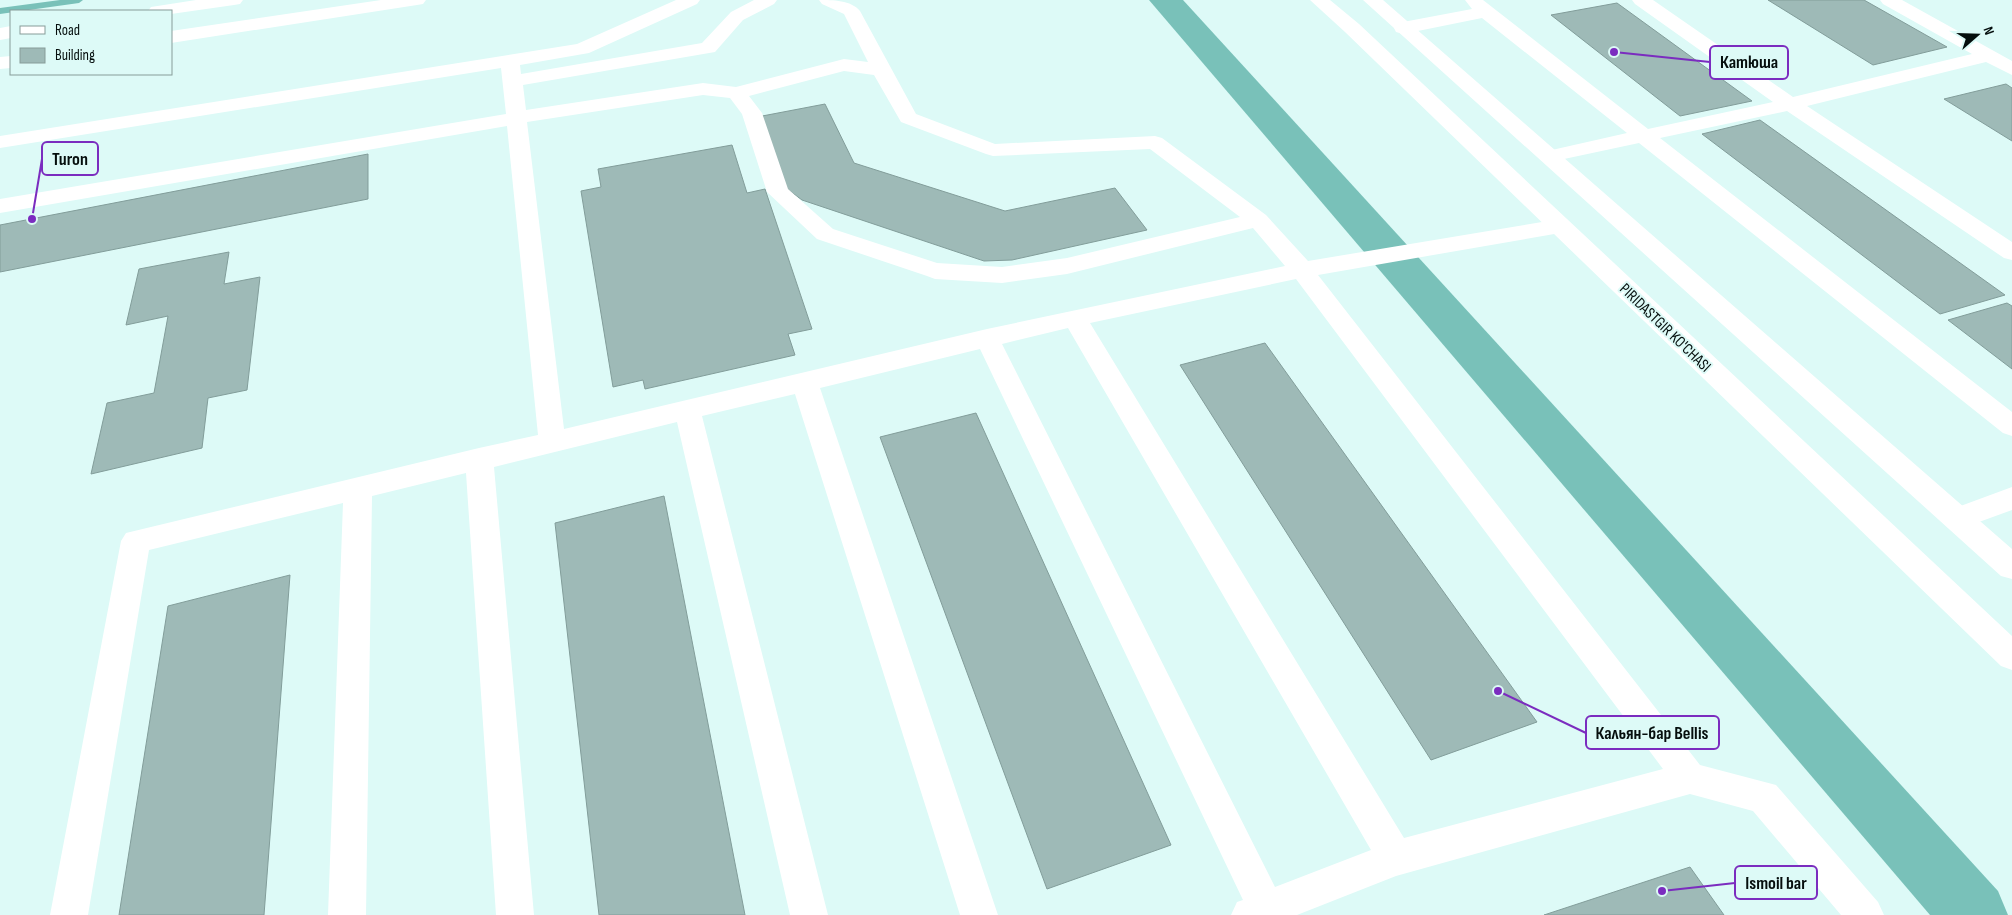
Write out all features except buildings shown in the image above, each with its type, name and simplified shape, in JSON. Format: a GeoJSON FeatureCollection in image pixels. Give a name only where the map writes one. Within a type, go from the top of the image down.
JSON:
{"type":"FeatureCollection","features":[{"type":"Feature","properties":{"kind":"street"},"geometry":{"type":"LineString","coordinates":[[163,10],[234,0]]}},
{"type":"Feature","properties":{"kind":"street"},"geometry":{"type":"LineString","coordinates":[[172,37],[417,0]]}},
{"type":"Feature","properties":{"kind":"street"},"geometry":{"type":"LineString","coordinates":[[511,71],[582,49],[690,0]]}},
{"type":"Feature","properties":{"kind":"street"},"geometry":{"type":"LineString","coordinates":[[0,142],[511,71],[708,48],[737,16],[768,0]]}},
{"type":"Feature","properties":{"kind":"street"},"geometry":{"type":"LineString","coordinates":[[828,0],[851,11],[908,118],[993,150],[1155,142],[1258,220],[1302,270],[1690,778]]}},
{"type":"Feature","properties":{"kind":"street","name":"PIRIDASTGIR KO'CHASI"},"geometry":{"type":"LineString","coordinates":[[1319,0],[1352,28],[2012,656]]}},
{"type":"Feature","properties":{"kind":"street"},"geometry":{"type":"LineString","coordinates":[[1372,0],[2012,567]]}},
{"type":"Feature","properties":{"kind":"street"},"geometry":{"type":"LineString","coordinates":[[1641,0],[1790,104],[2012,253]]}},
{"type":"Feature","properties":{"kind":"street"},"geometry":{"type":"LineString","coordinates":[[1889,0],[2012,69]]}},
{"type":"Feature","properties":{"kind":"street"},"geometry":{"type":"LineString","coordinates":[[1404,28],[1479,6],[2012,426]]}},
{"type":"Feature","properties":{"kind":"street"},"geometry":{"type":"LineString","coordinates":[[1550,156],[1790,104],[1988,56]]}},
{"type":"Feature","properties":{"kind":"street"},"geometry":{"type":"LineString","coordinates":[[0,206],[516,118],[703,89],[736,93],[844,65],[881,70]]}},
{"type":"Feature","properties":{"kind":"street"},"geometry":{"type":"LineString","coordinates":[[511,71],[552,441]]}},
{"type":"Feature","properties":{"kind":"street"},"geometry":{"type":"LineString","coordinates":[[736,93],[752,113],[778,192],[825,234],[934,271],[1002,275],[1067,266],[1258,220]]}},
{"type":"Feature","properties":{"kind":"street"},"geometry":{"type":"LineString","coordinates":[[69,915],[136,541],[1074,318],[1302,270],[1560,226]]}},
{"type":"Feature","properties":{"kind":"street"},"geometry":{"type":"LineString","coordinates":[[1074,318],[1396,858]]}},
{"type":"Feature","properties":{"kind":"street"},"geometry":{"type":"LineString","coordinates":[[987,338],[1258,912],[1396,858],[1690,778],[1764,797],[1865,915]]}},
{"type":"Feature","properties":{"kind":"street"},"geometry":{"type":"LineString","coordinates":[[805,383],[980,915]]}},
{"type":"Feature","properties":{"kind":"street"},"geometry":{"type":"LineString","coordinates":[[687,410],[809,915]]}},
{"type":"Feature","properties":{"kind":"street"},"geometry":{"type":"LineString","coordinates":[[480,458],[515,915]]}},
{"type":"Feature","properties":{"kind":"street"},"geometry":{"type":"LineString","coordinates":[[348,915],[358,488]]}},
{"type":"Feature","properties":{"kind":"street"},"geometry":{"type":"LineString","coordinates":[[1958,519],[2012,498]]}},
{"type":"Feature","properties":{"kind":"waterway"},"geometry":{"type":"LineString","coordinates":[[0,11],[79,0]]}},
{"type":"Feature","properties":{"kind":"waterway"},"geometry":{"type":"LineString","coordinates":[[1165,0],[1974,915]]}},
{"type":"Feature","properties":{"kind":"place","name":"Катюша"},"geometry":{"type":"Point","coordinates":[1614,52]}},
{"type":"Feature","properties":{"kind":"place","name":"Turon"},"geometry":{"type":"Point","coordinates":[32,219]}},
{"type":"Feature","properties":{"kind":"place","name":"Кальян-бар Bellis"},"geometry":{"type":"Point","coordinates":[1498,691]}},
{"type":"Feature","properties":{"kind":"place","name":"Ismoil bar"},"geometry":{"type":"Point","coordinates":[1662,891]}}]}
